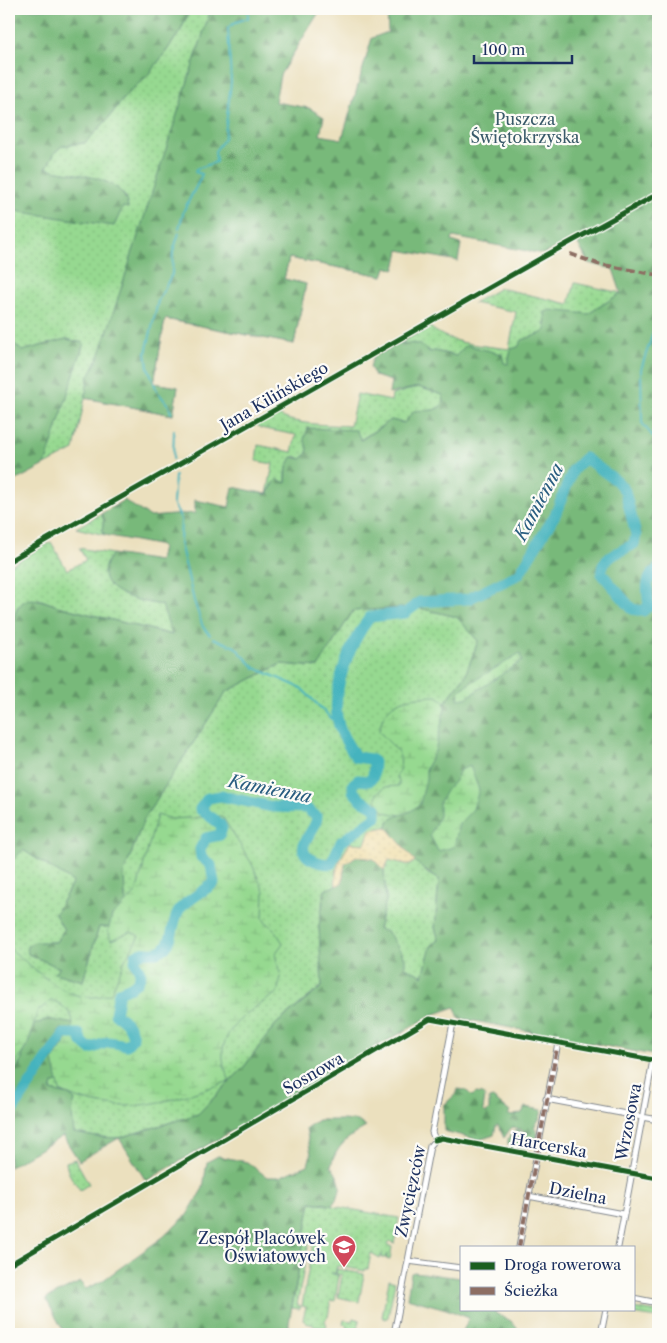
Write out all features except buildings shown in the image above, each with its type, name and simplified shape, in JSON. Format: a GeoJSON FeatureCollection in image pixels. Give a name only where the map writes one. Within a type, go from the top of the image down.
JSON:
{"type":"FeatureCollection","features":[{"type":"Feature","properties":{"kind":"street","name":"Jana Kilińskiego"},"geometry":{"type":"LineString","coordinates":[[9,561],[552,252],[658,194]]}},
{"type":"Feature","properties":{"kind":"street","name":"Sosnowa"},"geometry":{"type":"LineString","coordinates":[[9,1265],[430,1019],[656,1061]]}},
{"type":"Feature","properties":{"kind":"street","name":"Zwycięzców"},"geometry":{"type":"LineString","coordinates":[[394,1334],[430,1146],[435,1140],[432,1132],[453,1023]]}},
{"type":"Feature","properties":{"kind":"street"},"geometry":{"type":"LineString","coordinates":[[519,1246],[558,1043]]}},
{"type":"Feature","properties":{"kind":"street","name":"Wrzosowa"},"geometry":{"type":"LineString","coordinates":[[618,1246],[642,1117],[656,1061]]}},
{"type":"Feature","properties":{"kind":"street"},"geometry":{"type":"LineString","coordinates":[[546,1099],[658,1120]]}},
{"type":"Feature","properties":{"kind":"street","name":"Harcerska"},"geometry":{"type":"LineString","coordinates":[[435,1140],[445,1139],[658,1178]]}},
{"type":"Feature","properties":{"kind":"street","name":"Dzielna"},"geometry":{"type":"LineString","coordinates":[[528,1196],[623,1214]]}},
{"type":"Feature","properties":{"kind":"street"},"geometry":{"type":"LineString","coordinates":[[408,1261],[460,1268]]}},
{"type":"Feature","properties":{"kind":"street"},"geometry":{"type":"LineString","coordinates":[[634,1298],[658,1303]]}},
{"type":"Feature","properties":{"kind":"street"},"geometry":{"type":"LineString","coordinates":[[601,1334],[606,1310]]}},
{"type":"Feature","properties":{"kind":"green space"},"geometry":{"type":"Polygon","coordinates":[[[9,9],[190,9],[181,30],[149,74],[126,95],[107,120],[85,143],[62,146],[55,152],[46,168],[95,178],[117,188],[124,197],[128,208],[123,207],[114,226],[9,210],[9,9]]]}},
{"type":"Feature","properties":{"kind":"green space"},"geometry":{"type":"Polygon","coordinates":[[[190,9],[211,9],[147,212],[395,269],[386,267],[383,276],[289,258],[284,279],[306,284],[294,344],[165,319],[154,383],[178,387],[173,415],[85,398],[74,450],[45,465],[83,343],[66,339],[22,351],[13,342],[9,341],[9,183],[127,198],[99,180],[46,169],[55,152],[62,146],[85,143],[107,120],[126,95],[149,74],[181,30],[190,9]]]}},
{"type":"Feature","properties":{"kind":"green space","name":"Puszcza Świętokrzyska"},"geometry":{"type":"Polygon","coordinates":[[[211,9],[321,9],[280,75],[275,102],[309,108],[324,117],[320,135],[342,139],[372,38],[388,32],[387,9],[658,9],[658,1056],[459,1018],[455,1007],[432,1015],[146,1181],[119,1138],[198,1114],[244,1067],[276,1024],[322,987],[319,926],[325,890],[342,883],[345,864],[356,856],[373,859],[384,870],[386,900],[378,929],[388,932],[405,958],[405,967],[423,976],[431,946],[439,940],[435,928],[439,879],[417,863],[387,827],[388,821],[418,805],[441,708],[465,676],[478,641],[457,617],[415,607],[353,611],[318,667],[281,664],[226,692],[144,819],[124,873],[125,899],[134,917],[120,928],[99,927],[83,981],[54,973],[60,968],[28,954],[27,946],[35,942],[56,942],[64,930],[55,914],[73,882],[23,850],[9,864],[9,632],[16,612],[24,601],[30,599],[37,600],[172,635],[162,605],[128,597],[117,592],[104,577],[105,566],[112,554],[159,561],[162,546],[105,535],[102,530],[104,520],[101,514],[124,500],[150,517],[195,513],[195,500],[229,507],[233,487],[267,494],[277,479],[286,483],[287,467],[292,457],[301,459],[306,455],[308,449],[304,439],[308,428],[356,430],[361,440],[391,420],[404,423],[414,411],[434,410],[444,403],[443,395],[418,387],[389,394],[391,381],[375,376],[370,367],[373,357],[400,343],[419,344],[430,352],[435,351],[456,356],[466,345],[502,354],[504,363],[508,364],[511,349],[518,347],[522,340],[546,330],[545,312],[550,310],[588,314],[621,293],[613,269],[588,263],[575,238],[543,254],[453,237],[452,241],[461,244],[458,261],[399,250],[395,269],[386,267],[383,276],[289,258],[284,279],[306,284],[294,344],[165,319],[154,383],[178,387],[173,415],[85,398],[88,378],[100,354],[211,9]]]}},
{"type":"Feature","properties":{"kind":"green space"},"geometry":{"type":"Polygon","coordinates":[[[575,283],[621,293],[588,314],[544,323],[546,330],[508,365],[461,353],[456,356],[435,351],[430,352],[419,344],[400,343],[430,327],[438,333],[457,341],[509,349],[516,312],[473,303],[500,288],[569,304],[575,283]]]}},
{"type":"Feature","properties":{"kind":"green space"},"geometry":{"type":"Polygon","coordinates":[[[66,339],[84,343],[45,465],[9,484],[9,341],[13,342],[22,351],[66,339]]]}},
{"type":"Feature","properties":{"kind":"green space"},"geometry":{"type":"Polygon","coordinates":[[[418,387],[443,395],[444,403],[434,410],[414,411],[404,423],[391,420],[360,440],[308,449],[306,455],[301,459],[295,456],[286,472],[286,483],[274,482],[267,494],[273,464],[256,461],[258,445],[292,452],[296,435],[260,428],[256,424],[277,413],[282,417],[300,422],[350,426],[357,394],[391,401],[392,395],[418,387]]]}},
{"type":"Feature","properties":{"kind":"green space"},"geometry":{"type":"Polygon","coordinates":[[[101,514],[104,520],[102,530],[105,535],[76,528],[101,514]]]}},
{"type":"Feature","properties":{"kind":"green space"},"geometry":{"type":"Polygon","coordinates":[[[51,542],[67,570],[86,560],[79,548],[112,554],[105,566],[105,576],[109,584],[128,596],[162,605],[173,635],[57,606],[39,599],[18,606],[9,632],[9,566],[51,542]]]}},
{"type":"Feature","properties":{"kind":"green space"},"geometry":{"type":"Polygon","coordinates":[[[415,607],[457,617],[478,641],[465,676],[441,708],[418,805],[389,821],[387,827],[371,830],[365,844],[350,843],[337,869],[336,886],[325,890],[319,926],[322,986],[276,1024],[244,1067],[198,1114],[119,1138],[96,1137],[74,1133],[69,1095],[51,1091],[53,1083],[71,1076],[26,1028],[22,1060],[9,1082],[9,864],[23,850],[73,882],[55,914],[64,930],[56,942],[49,942],[28,954],[61,968],[55,973],[83,981],[99,927],[120,928],[125,899],[124,873],[144,819],[226,692],[281,664],[318,667],[353,611],[415,607]]]}},
{"type":"Feature","properties":{"kind":"green space"},"geometry":{"type":"Polygon","coordinates":[[[520,653],[522,661],[466,698],[458,699],[460,690],[520,653]]]}},
{"type":"Feature","properties":{"kind":"green space"},"geometry":{"type":"Polygon","coordinates":[[[437,696],[444,701],[445,708],[435,751],[426,768],[426,779],[420,804],[411,811],[400,815],[384,812],[376,800],[377,793],[385,787],[399,786],[399,781],[396,777],[401,762],[397,751],[379,731],[382,720],[392,706],[399,702],[417,697],[437,696]]]}},
{"type":"Feature","properties":{"kind":"green space"},"geometry":{"type":"Polygon","coordinates":[[[470,766],[479,790],[473,809],[459,824],[454,847],[438,851],[430,835],[439,816],[439,803],[455,781],[460,770],[470,766]]]}},
{"type":"Feature","properties":{"kind":"green space"},"geometry":{"type":"Polygon","coordinates":[[[157,815],[171,819],[222,816],[252,864],[264,891],[263,919],[274,929],[283,943],[275,954],[281,977],[277,993],[241,1019],[232,1028],[226,1039],[223,1051],[224,1065],[230,1081],[166,1101],[125,1106],[83,1100],[60,1091],[53,1060],[70,1035],[73,1021],[70,1014],[63,1007],[52,1000],[38,1011],[28,1044],[14,1067],[9,1071],[9,948],[43,976],[68,992],[96,997],[111,993],[125,960],[139,936],[131,932],[111,940],[108,931],[112,916],[136,893],[157,815]]]}},
{"type":"Feature","properties":{"kind":"green space"},"geometry":{"type":"Polygon","coordinates":[[[389,860],[410,865],[415,861],[428,874],[439,879],[435,928],[439,940],[431,946],[423,976],[404,967],[378,929],[386,900],[384,870],[389,860]]]}},
{"type":"Feature","properties":{"kind":"green space"},"geometry":{"type":"Polygon","coordinates":[[[48,1019],[79,1025],[71,1076],[53,1084],[51,1091],[69,1095],[75,1100],[72,1113],[74,1133],[96,1137],[119,1138],[79,1161],[63,1136],[9,1167],[9,1082],[22,1060],[26,1028],[48,1019]]]}},
{"type":"Feature","properties":{"kind":"green space"},"geometry":{"type":"Polygon","coordinates":[[[458,1089],[466,1090],[472,1096],[476,1093],[483,1094],[485,1097],[483,1110],[486,1113],[489,1110],[489,1099],[493,1098],[510,1112],[508,1114],[511,1116],[522,1113],[525,1107],[542,1110],[540,1118],[534,1127],[538,1134],[534,1146],[519,1149],[508,1144],[508,1139],[513,1131],[518,1130],[522,1132],[523,1137],[526,1135],[526,1131],[513,1127],[504,1138],[498,1125],[494,1135],[479,1140],[444,1131],[444,1105],[457,1093],[458,1089]]]}},
{"type":"Feature","properties":{"kind":"green space"},"geometry":{"type":"Polygon","coordinates":[[[318,1120],[358,1121],[366,1127],[344,1143],[333,1159],[331,1166],[340,1186],[336,1200],[332,1205],[311,1202],[287,1334],[65,1334],[46,1299],[80,1282],[86,1289],[102,1281],[163,1237],[187,1215],[203,1188],[207,1162],[218,1156],[247,1162],[267,1177],[279,1177],[308,1165],[311,1154],[306,1128],[318,1120]]]}},
{"type":"Feature","properties":{"kind":"green space"},"geometry":{"type":"Polygon","coordinates":[[[75,1159],[89,1184],[80,1190],[69,1174],[66,1162],[75,1159]]]}},
{"type":"Feature","properties":{"kind":"green space"},"geometry":{"type":"Polygon","coordinates":[[[311,1202],[399,1218],[394,1244],[391,1241],[388,1243],[392,1247],[390,1260],[386,1259],[387,1254],[385,1258],[382,1258],[382,1254],[380,1258],[371,1253],[368,1269],[365,1269],[365,1271],[337,1266],[335,1274],[331,1273],[339,1276],[335,1301],[331,1300],[328,1317],[325,1320],[327,1326],[324,1328],[306,1323],[303,1319],[306,1307],[302,1306],[314,1238],[310,1237],[297,1305],[301,1306],[300,1309],[292,1308],[311,1202]]]}},
{"type":"Feature","properties":{"kind":"green space"},"geometry":{"type":"Polygon","coordinates":[[[337,1269],[364,1274],[359,1302],[338,1297],[342,1275],[336,1274],[337,1269]]]}},
{"type":"Feature","properties":{"kind":"green space"},"geometry":{"type":"Polygon","coordinates":[[[411,1273],[460,1278],[460,1310],[496,1310],[495,1313],[511,1321],[522,1334],[458,1334],[464,1329],[469,1318],[446,1309],[407,1298],[411,1273]]]}},
{"type":"Feature","properties":{"kind":"green space"},"geometry":{"type":"Polygon","coordinates":[[[389,1280],[395,1282],[386,1319],[382,1317],[389,1280]]]}},
{"type":"Feature","properties":{"kind":"green space"},"geometry":{"type":"Polygon","coordinates":[[[634,1308],[658,1312],[657,1318],[631,1314],[634,1308]]]}},
{"type":"Feature","properties":{"kind":"green space"},"geometry":{"type":"Polygon","coordinates":[[[353,1318],[360,1320],[357,1334],[346,1331],[347,1325],[343,1324],[344,1320],[352,1321],[353,1318]]]}},
{"type":"Feature","properties":{"kind":"sand"},"geometry":{"type":"Polygon","coordinates":[[[387,827],[415,861],[410,865],[389,860],[384,870],[373,859],[356,856],[345,864],[342,883],[336,886],[337,869],[350,843],[365,844],[370,830],[387,827]]]}},
{"type":"Feature","properties":{"kind":"waterway"},"geometry":{"type":"LineString","coordinates":[[179,228],[184,210],[202,174],[195,172],[196,169],[216,162],[215,151],[224,139],[231,82],[228,28],[236,22],[248,18],[248,9]]}},
{"type":"Feature","properties":{"kind":"waterway"},"geometry":{"type":"LineString","coordinates":[[171,413],[169,406],[157,391],[148,367],[146,353],[158,301],[172,274],[173,252],[179,233]]}},
{"type":"Feature","properties":{"kind":"waterway"},"geometry":{"type":"LineString","coordinates":[[658,318],[641,369],[642,423],[658,443]]}},
{"type":"Feature","properties":{"kind":"waterway"},"geometry":{"type":"LineString","coordinates":[[173,459],[174,430]]}},
{"type":"Feature","properties":{"kind":"waterway","name":"Kamienna"},"geometry":{"type":"LineString","coordinates":[[9,1116],[64,1034],[79,1034],[82,1042],[90,1049],[108,1042],[127,1045],[133,1038],[127,1024],[115,1014],[119,992],[135,984],[141,974],[135,961],[136,955],[143,952],[158,952],[165,948],[170,940],[176,916],[180,909],[214,883],[211,865],[201,857],[200,849],[206,838],[220,835],[222,828],[220,824],[200,809],[208,798],[221,796],[273,807],[306,808],[317,817],[305,842],[304,852],[311,859],[326,864],[331,864],[341,842],[376,817],[376,808],[361,800],[353,791],[353,784],[358,780],[369,781],[373,777],[374,762],[370,759],[356,757],[342,734],[337,713],[339,684],[343,669],[355,640],[370,617],[405,613],[420,602],[468,599],[519,574],[555,515],[573,470],[585,458],[617,481],[625,491],[636,535],[634,544],[608,559],[602,568],[602,574],[632,609],[643,611],[649,606],[648,581],[650,576],[658,569]]}},
{"type":"Feature","properties":{"kind":"waterway"},"geometry":{"type":"LineString","coordinates":[[175,476],[173,503],[181,519],[180,543],[194,601],[203,627],[210,635]]}},
{"type":"Feature","properties":{"kind":"waterway"},"geometry":{"type":"LineString","coordinates":[[213,638],[235,647],[255,668],[301,688],[339,726]]}},
{"type":"Feature","properties":{"kind":"marked path"},"geometry":{"type":"LineString","coordinates":[[570,254],[598,264],[658,275]]}},
{"type":"Feature","properties":{"kind":"marked path"},"geometry":{"type":"LineString","coordinates":[[519,1246],[558,1043]]}},
{"type":"Feature","properties":{"kind":"cycle path"},"geometry":{"type":"LineString","coordinates":[[9,561],[545,256],[658,194]]}},
{"type":"Feature","properties":{"kind":"cycle path"},"geometry":{"type":"LineString","coordinates":[[9,1265],[430,1019],[658,1061]]}},
{"type":"Feature","properties":{"kind":"cycle path"},"geometry":{"type":"LineString","coordinates":[[435,1140],[442,1138],[658,1178]]}},
{"type":"Feature","properties":{"kind":"place","name":"Zespół Placówek Oświatowych"},"geometry":{"type":"Point","coordinates":[344,1268]}}]}
